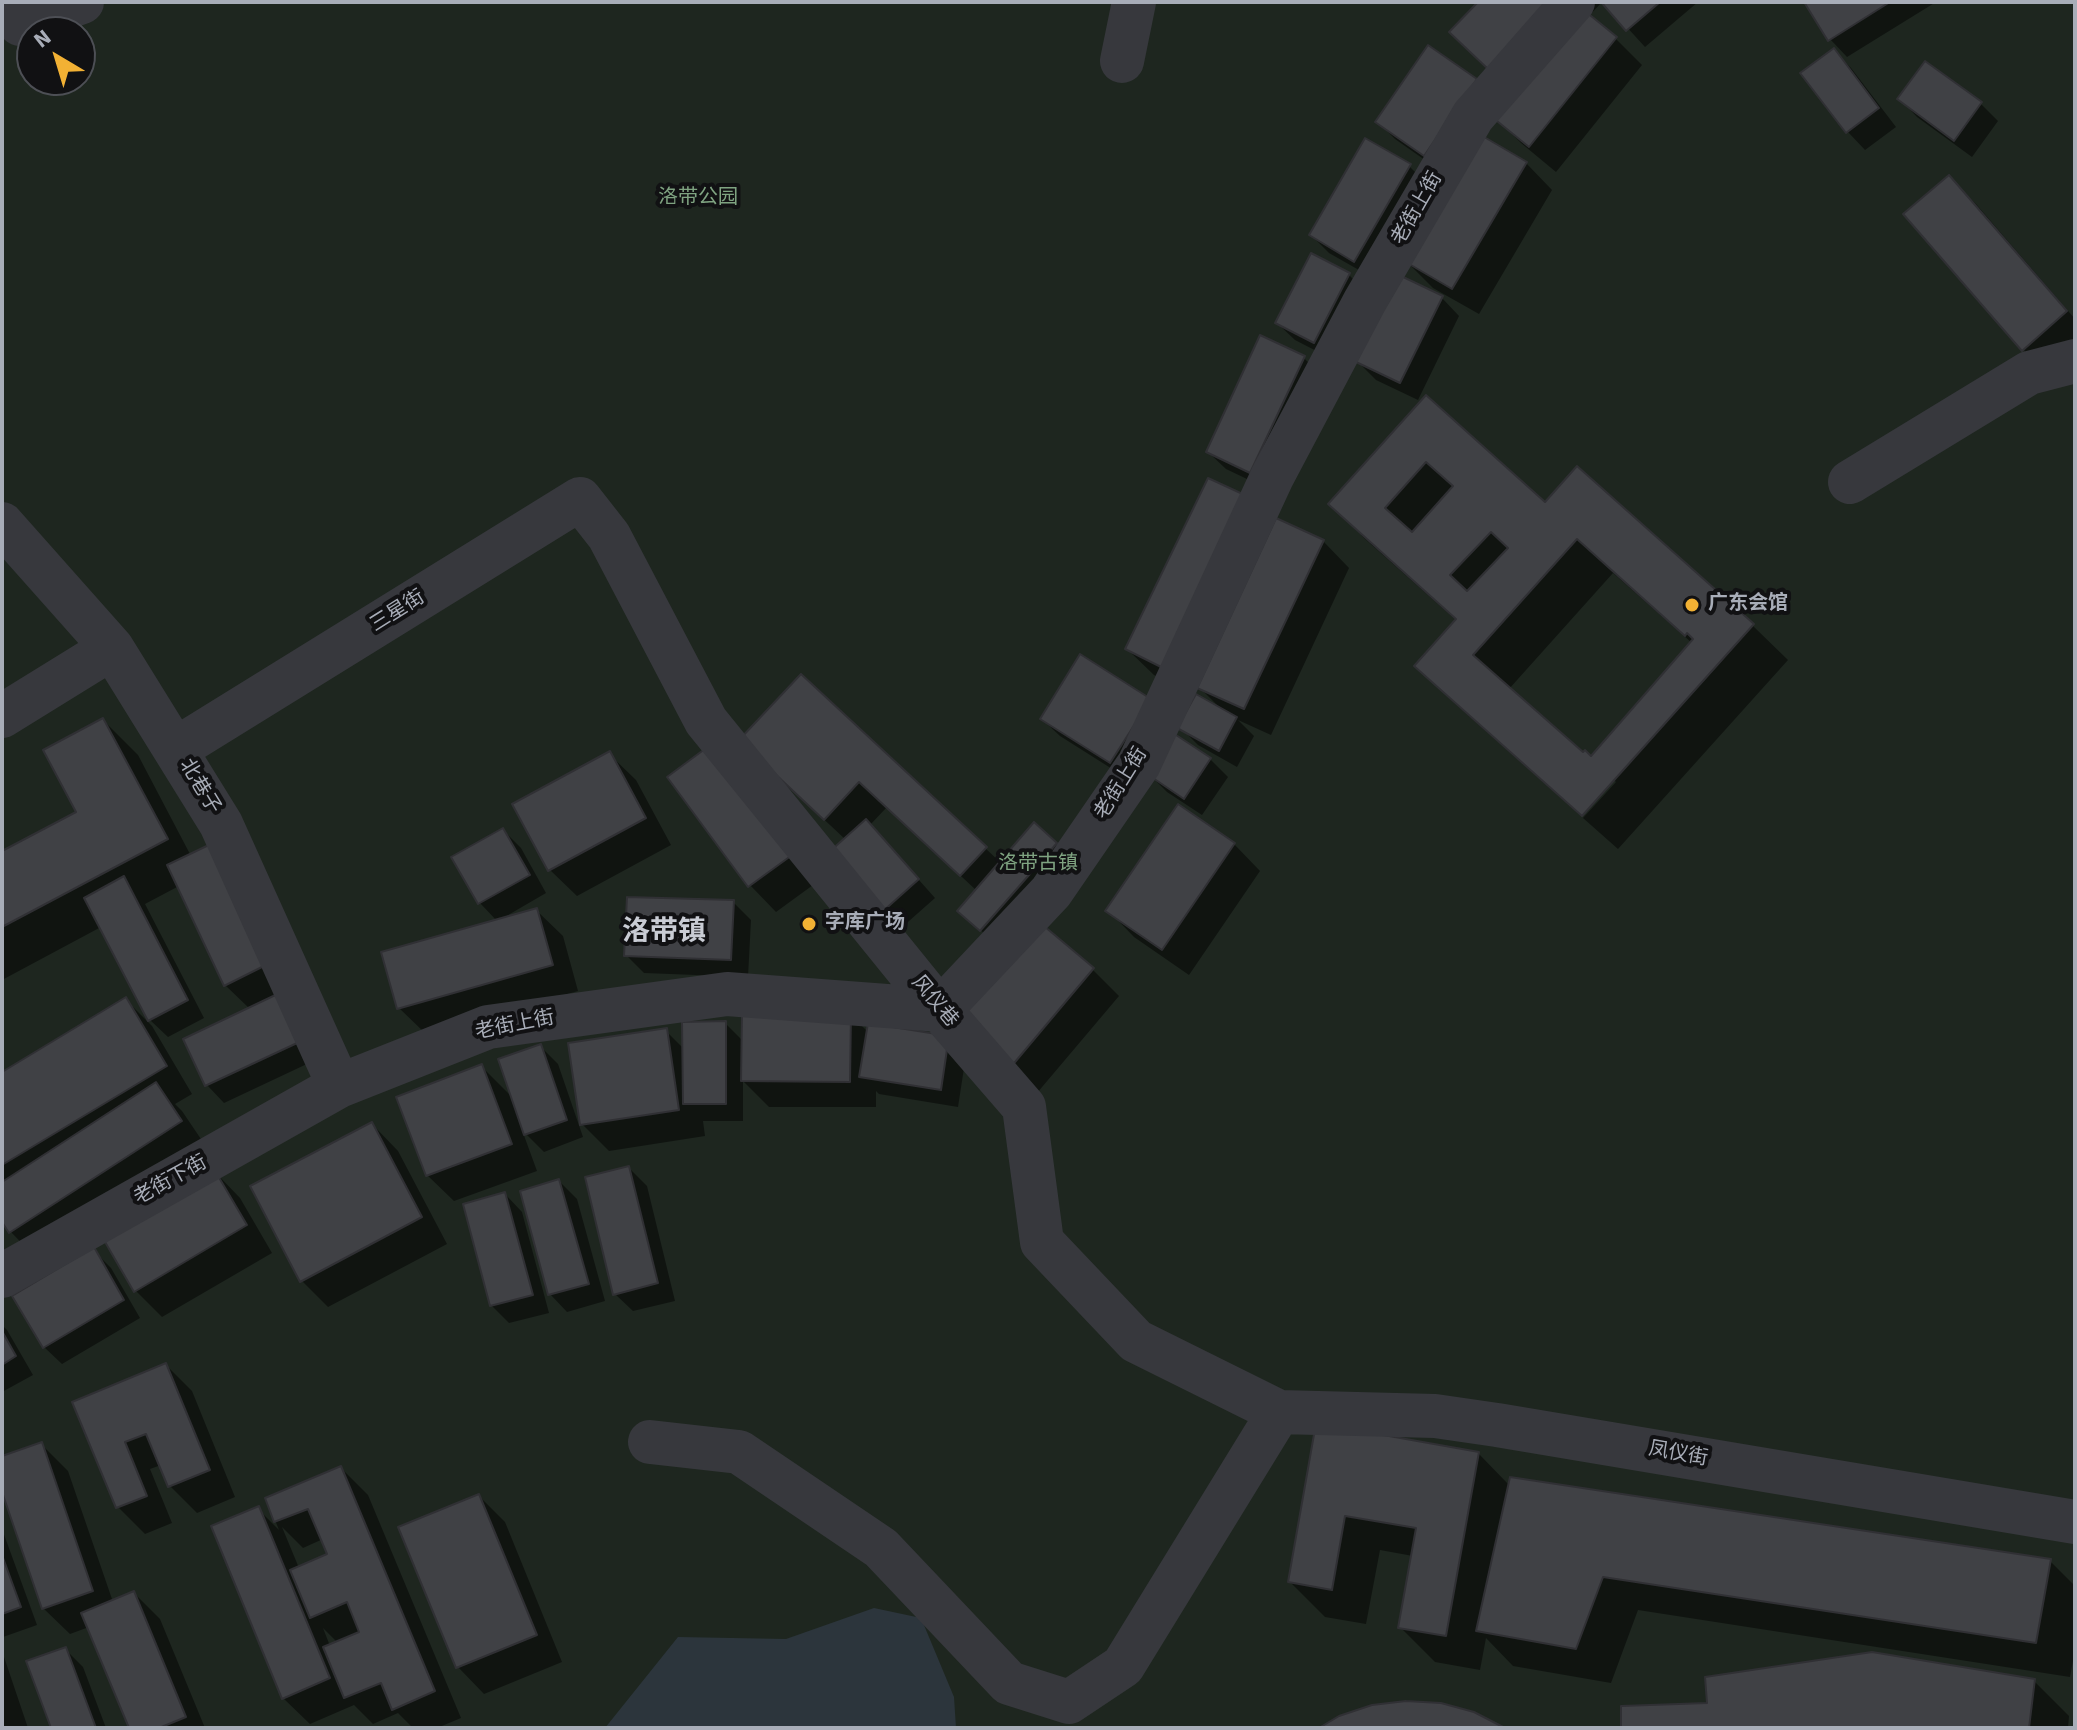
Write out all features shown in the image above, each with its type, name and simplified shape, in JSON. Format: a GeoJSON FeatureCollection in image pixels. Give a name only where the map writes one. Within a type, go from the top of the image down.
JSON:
{"type":"FeatureCollection","features":[{"type":"Feature","properties":{"kind":"street"},"geometry":{"type":"LineString","coordinates":[[10,2],[20,24],[82,2]]}},
{"type":"Feature","properties":{"kind":"street"},"geometry":{"type":"LineString","coordinates":[[1122,61],[1134,2]]}},
{"type":"Feature","properties":{"kind":"street","name":"老街上街"},"geometry":{"type":"LineString","coordinates":[[339,1086],[488,1027],[727,994],[940,1010],[1051,892],[1139,764],[1272,477],[1365,301],[1473,116],[1573,2]]}},
{"type":"Feature","properties":{"kind":"street"},"geometry":{"type":"LineString","coordinates":[[1850,482],[2029,373],[2075,361]]}},
{"type":"Feature","properties":{"kind":"street","name":"三星街"},"geometry":{"type":"LineString","coordinates":[[176,749],[580,499],[609,536]]}},
{"type":"Feature","properties":{"kind":"street","name":"北巷子"},"geometry":{"type":"LineString","coordinates":[[2,524],[112,648],[221,824],[339,1086]]}},
{"type":"Feature","properties":{"kind":"street","name":"风仪巷"},"geometry":{"type":"LineString","coordinates":[[609,536],[706,721],[940,1010],[1024,1107],[1042,1242],[1136,1341],[1279,1412]]}},
{"type":"Feature","properties":{"kind":"street"},"geometry":{"type":"LineString","coordinates":[[2,716],[112,648]]}},
{"type":"Feature","properties":{"kind":"street","name":"老街下街"},"geometry":{"type":"LineString","coordinates":[[2,1276],[339,1086]]}},
{"type":"Feature","properties":{"kind":"street"},"geometry":{"type":"LineString","coordinates":[[650,1442],[739,1452],[881,1548],[1009,1683],[1069,1702],[1123,1666],[1279,1412]]}},
{"type":"Feature","properties":{"kind":"street","name":"凤仪街"},"geometry":{"type":"LineString","coordinates":[[1279,1412],[1435,1416],[2075,1522]]}},
{"type":"Feature","properties":{"kind":"green space","name":"洛带古镇"},"geometry":{"type":"Polygon","coordinates":[[[2,2],[2075,2],[2075,1728],[2,1728],[2,2]]]}},
{"type":"Feature","properties":{"kind":"shaded area"},"geometry":{"type":"Polygon","coordinates":[[[874,1608],[921,1618],[954,1697],[956,1728],[605,1728],[678,1637],[786,1639],[874,1608]]]}},
{"type":"Feature","properties":{"kind":"building"},"geometry":{"type":"Polygon","coordinates":[[[1478,2],[1551,2],[1488,69],[1449,32],[1478,2]]]}},
{"type":"Feature","properties":{"kind":"building"},"geometry":{"type":"Polygon","coordinates":[[[1601,2],[1660,2],[1626,31],[1601,2]]]}},
{"type":"Feature","properties":{"kind":"building"},"geometry":{"type":"Polygon","coordinates":[[[1804,2],[1890,2],[1828,41],[1804,2]]]}},
{"type":"Feature","properties":{"kind":"building"},"geometry":{"type":"Polygon","coordinates":[[[1580,7],[1617,37],[1529,147],[1492,117],[1580,7]]]}},
{"type":"Feature","properties":{"kind":"building"},"geometry":{"type":"Polygon","coordinates":[[[1428,45],[1477,79],[1424,156],[1375,122],[1428,45]]]}},
{"type":"Feature","properties":{"kind":"building"},"geometry":{"type":"Polygon","coordinates":[[[1834,48],[1879,108],[1846,133],[1800,73],[1834,48]]]}},
{"type":"Feature","properties":{"kind":"building"},"geometry":{"type":"Polygon","coordinates":[[[1925,61],[1982,102],[1954,141],[1897,99],[1925,61]]]}},
{"type":"Feature","properties":{"kind":"building"},"geometry":{"type":"Polygon","coordinates":[[[1479,134],[1527,162],[1452,289],[1404,261],[1479,134]]]}},
{"type":"Feature","properties":{"kind":"building"},"geometry":{"type":"Polygon","coordinates":[[[1365,138],[1411,164],[1354,262],[1309,235],[1365,138]]]}},
{"type":"Feature","properties":{"kind":"building"},"geometry":{"type":"Polygon","coordinates":[[[1949,175],[2067,311],[2022,351],[1903,214],[1949,175]]]}},
{"type":"Feature","properties":{"kind":"building"},"geometry":{"type":"Polygon","coordinates":[[[1311,253],[1350,273],[1314,343],[1275,323],[1311,253]]]}},
{"type":"Feature","properties":{"kind":"building"},"geometry":{"type":"Polygon","coordinates":[[[1399,275],[1443,296],[1400,383],[1356,362],[1399,275]]]}},
{"type":"Feature","properties":{"kind":"building"},"geometry":{"type":"Polygon","coordinates":[[[1260,335],[1305,356],[1250,473],[1206,452],[1260,335]]]}},
{"type":"Feature","properties":{"kind":"building","name":"广东会馆"},"geometry":{"type":"Polygon","coordinates":[[[1426,395],[1545,502],[1577,466],[1754,624],[1582,816],[1414,666],[1456,619],[1328,504],[1426,395]],[[1426,462],[1385,508],[1412,532],[1453,486],[1426,462]],[[1491,532],[1450,575],[1467,591],[1508,548],[1491,532]],[[1577,539],[1473,655],[1591,756],[1693,639],[1687,633],[1685,636],[1577,539]]]}},
{"type":"Feature","properties":{"kind":"building"},"geometry":{"type":"Polygon","coordinates":[[[1208,478],[1247,496],[1163,668],[1125,649],[1208,478]]]}},
{"type":"Feature","properties":{"kind":"building"},"geometry":{"type":"Polygon","coordinates":[[[1276,518],[1324,540],[1244,709],[1197,688],[1276,518]]]}},
{"type":"Feature","properties":{"kind":"building"},"geometry":{"type":"Polygon","coordinates":[[[1080,654],[1151,699],[1110,763],[1040,719],[1080,654]]]}},
{"type":"Feature","properties":{"kind":"building"},"geometry":{"type":"Polygon","coordinates":[[[801,674],[987,847],[960,876],[859,782],[824,820],[739,740],[801,674]]]}},
{"type":"Feature","properties":{"kind":"building"},"geometry":{"type":"Polygon","coordinates":[[[1196,694],[1237,717],[1219,751],[1177,728],[1196,694]]]}},
{"type":"Feature","properties":{"kind":"building"},"geometry":{"type":"Polygon","coordinates":[[[103,718],[168,839],[2,927],[2,851],[76,812],[43,750],[103,718]]]}},
{"type":"Feature","properties":{"kind":"building"},"geometry":{"type":"Polygon","coordinates":[[[1173,733],[1211,758],[1184,799],[1147,774],[1173,733]]]}},
{"type":"Feature","properties":{"kind":"building"},"geometry":{"type":"Polygon","coordinates":[[[717,740],[799,850],[748,887],[667,777],[717,740]]]}},
{"type":"Feature","properties":{"kind":"building"},"geometry":{"type":"Polygon","coordinates":[[[610,751],[646,818],[548,871],[512,804],[610,751]]]}},
{"type":"Feature","properties":{"kind":"building"},"geometry":{"type":"Polygon","coordinates":[[[1178,804],[1235,843],[1162,950],[1105,911],[1178,804]]]}},
{"type":"Feature","properties":{"kind":"building"},"geometry":{"type":"Polygon","coordinates":[[[866,819],[919,879],[881,913],[828,853],[866,819]]]}},
{"type":"Feature","properties":{"kind":"building"},"geometry":{"type":"Polygon","coordinates":[[[1034,822],[1057,843],[980,931],[957,911],[1034,822]]]}},
{"type":"Feature","properties":{"kind":"building"},"geometry":{"type":"Polygon","coordinates":[[[503,828],[530,875],[478,904],[451,857],[503,828]]]}},
{"type":"Feature","properties":{"kind":"building"},"geometry":{"type":"Polygon","coordinates":[[[215,842],[272,962],[224,986],[167,865],[215,842]]]}},
{"type":"Feature","properties":{"kind":"building"},"geometry":{"type":"Polygon","coordinates":[[[124,876],[188,1000],[148,1021],[84,898],[124,876]]]}},
{"type":"Feature","properties":{"kind":"building"},"geometry":{"type":"Polygon","coordinates":[[[627,897],[734,900],[731,960],[624,956],[627,897]]]}},
{"type":"Feature","properties":{"kind":"building"},"geometry":{"type":"Polygon","coordinates":[[[537,908],[553,965],[397,1009],[381,952],[537,908]]]}},
{"type":"Feature","properties":{"kind":"building"},"geometry":{"type":"Polygon","coordinates":[[[1038,921],[1094,968],[1010,1068],[954,1022],[1038,921]]]}},
{"type":"Feature","properties":{"kind":"building"},"geometry":{"type":"Polygon","coordinates":[[[288,989],[310,1037],[205,1086],[183,1039],[288,989]]]}},
{"type":"Feature","properties":{"kind":"building"},"geometry":{"type":"Polygon","coordinates":[[[126,997],[167,1066],[2,1165],[2,1072],[126,997]]]}},
{"type":"Feature","properties":{"kind":"building"},"geometry":{"type":"Polygon","coordinates":[[[742,1012],[851,1012],[850,1082],[741,1081],[742,1012]]]}},
{"type":"Feature","properties":{"kind":"building"},"geometry":{"type":"Polygon","coordinates":[[[726,1021],[726,1104],[683,1104],[682,1022],[726,1021]]]}},
{"type":"Feature","properties":{"kind":"building"},"geometry":{"type":"Polygon","coordinates":[[[868,1023],[949,1036],[941,1090],[859,1077],[868,1023]]]}},
{"type":"Feature","properties":{"kind":"building"},"geometry":{"type":"Polygon","coordinates":[[[667,1028],[679,1110],[580,1125],[568,1043],[667,1028]]]}},
{"type":"Feature","properties":{"kind":"building"},"geometry":{"type":"Polygon","coordinates":[[[541,1044],[567,1120],[524,1135],[498,1059],[541,1044]]]}},
{"type":"Feature","properties":{"kind":"building"},"geometry":{"type":"Polygon","coordinates":[[[482,1064],[512,1144],[426,1176],[396,1097],[482,1064]]]}},
{"type":"Feature","properties":{"kind":"building"},"geometry":{"type":"Polygon","coordinates":[[[156,1082],[182,1121],[9,1233],[2,1222],[2,1182],[156,1082]]]}},
{"type":"Feature","properties":{"kind":"building"},"geometry":{"type":"Polygon","coordinates":[[[372,1122],[422,1217],[300,1282],[250,1186],[372,1122]]]}},
{"type":"Feature","properties":{"kind":"building"},"geometry":{"type":"Polygon","coordinates":[[[629,1166],[658,1283],[613,1295],[585,1177],[629,1166]]]}},
{"type":"Feature","properties":{"kind":"building"},"geometry":{"type":"Polygon","coordinates":[[[214,1169],[247,1225],[134,1292],[101,1235],[214,1169]]]}},
{"type":"Feature","properties":{"kind":"building"},"geometry":{"type":"Polygon","coordinates":[[[559,1179],[589,1284],[548,1295],[520,1191],[559,1179]]]}},
{"type":"Feature","properties":{"kind":"building"},"geometry":{"type":"Polygon","coordinates":[[[505,1192],[533,1295],[490,1306],[463,1204],[505,1192]]]}},
{"type":"Feature","properties":{"kind":"building"},"geometry":{"type":"Polygon","coordinates":[[[94,1247],[124,1300],[43,1348],[12,1296],[94,1247]]]}},
{"type":"Feature","properties":{"kind":"building"},"geometry":{"type":"Polygon","coordinates":[[[2,1331],[16,1356],[2,1365],[2,1331]]]}},
{"type":"Feature","properties":{"kind":"building"},"geometry":{"type":"Polygon","coordinates":[[[166,1363],[210,1470],[168,1487],[146,1434],[125,1442],[147,1496],[116,1508],[72,1402],[166,1363]]]}},
{"type":"Feature","properties":{"kind":"building"},"geometry":{"type":"Polygon","coordinates":[[[1316,1423],[1479,1452],[1446,1636],[1398,1628],[1416,1528],[1345,1516],[1332,1590],[1288,1582],[1316,1423]]]}},
{"type":"Feature","properties":{"kind":"building"},"geometry":{"type":"Polygon","coordinates":[[[42,1442],[93,1591],[42,1609],[2,1492],[2,1456],[42,1442]]]}},
{"type":"Feature","properties":{"kind":"building"},"geometry":{"type":"Polygon","coordinates":[[[341,1466],[435,1691],[392,1710],[381,1683],[344,1698],[323,1647],[359,1632],[347,1602],[310,1618],[290,1570],[327,1554],[308,1509],[274,1522],[265,1498],[341,1466]]]}},
{"type":"Feature","properties":{"kind":"building"},"geometry":{"type":"Polygon","coordinates":[[[1510,1477],[2051,1559],[2036,1643],[1603,1577],[1576,1649],[1476,1631],[1510,1477]]]}},
{"type":"Feature","properties":{"kind":"building"},"geometry":{"type":"Polygon","coordinates":[[[479,1494],[537,1635],[456,1668],[398,1527],[479,1494]]]}},
{"type":"Feature","properties":{"kind":"building"},"geometry":{"type":"Polygon","coordinates":[[[259,1506],[330,1678],[282,1699],[211,1526],[259,1506]]]}},
{"type":"Feature","properties":{"kind":"building"},"geometry":{"type":"Polygon","coordinates":[[[2,1555],[21,1607],[2,1614],[2,1555]]]}},
{"type":"Feature","properties":{"kind":"building"},"geometry":{"type":"Polygon","coordinates":[[[134,1591],[186,1717],[159,1728],[129,1728],[81,1613],[134,1591]]]}},
{"type":"Feature","properties":{"kind":"building"},"geometry":{"type":"Polygon","coordinates":[[[66,1647],[96,1728],[51,1728],[26,1661],[66,1647]]]}},
{"type":"Feature","properties":{"kind":"building"},"geometry":{"type":"Polygon","coordinates":[[[1872,1652],[2035,1679],[2029,1728],[1621,1728],[1621,1706],[1707,1703],[1705,1677],[1872,1652]]]}},
{"type":"Feature","properties":{"kind":"building"},"geometry":{"type":"Polygon","coordinates":[[[1406,1701],[1441,1703],[1474,1712],[1505,1728],[1319,1728],[1339,1716],[1372,1705],[1406,1701]]]}},
{"type":"Feature","properties":{"kind":"place","name":"广东会馆"},"geometry":{"type":"Point","coordinates":[1692,605]}},
{"type":"Feature","properties":{"kind":"place","name":"字库广场"},"geometry":{"type":"Point","coordinates":[809,924]}},
{"type":"Feature","properties":{"kind":"district","name":"洛带镇"},"geometry":{"type":"Point","coordinates":[664,934]}},
{"type":"Feature","properties":{"kind":"park label","name":"洛带公园"},"geometry":{"type":"Point","coordinates":[698,199]}}]}
